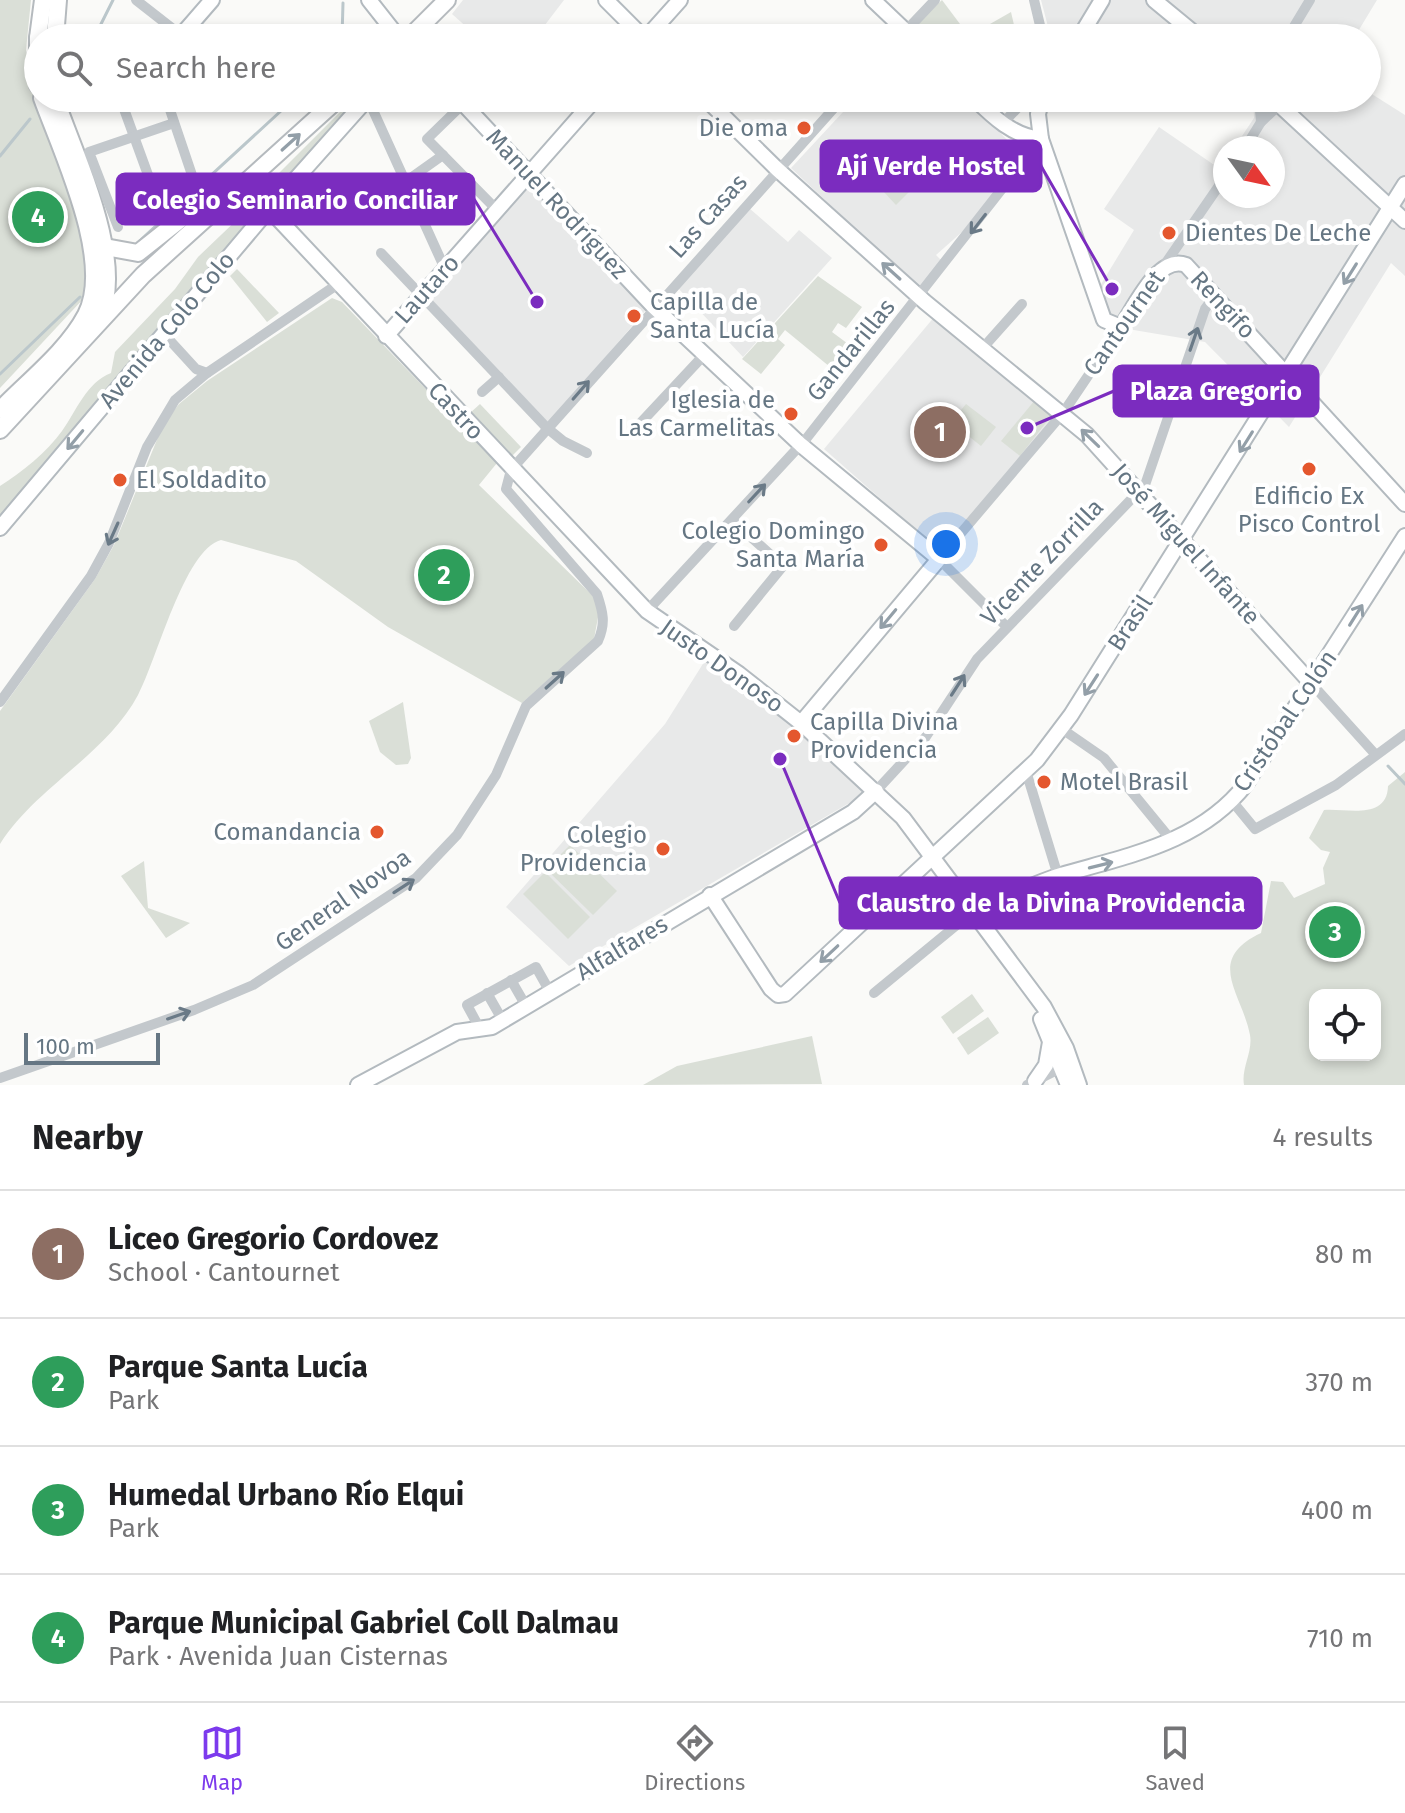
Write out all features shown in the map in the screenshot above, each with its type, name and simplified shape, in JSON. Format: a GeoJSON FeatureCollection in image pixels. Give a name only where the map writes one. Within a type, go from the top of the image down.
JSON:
{"type":"FeatureCollection","features":[{"type":"Feature","properties":{"kind":"main road"},"geometry":{"type":"LineString","coordinates":[[40,24],[43,0]]}},
{"type":"Feature","properties":{"kind":"main road"},"geometry":{"type":"LineString","coordinates":[[56,24],[58,0]]}},
{"type":"Feature","properties":{"kind":"main road"},"geometry":{"type":"LineString","coordinates":[[423,24],[447,0]]}},
{"type":"Feature","properties":{"kind":"main road"},"geometry":{"type":"LineString","coordinates":[[0,410],[77,329],[90,308],[96,286],[94,249],[47,112]]}},
{"type":"Feature","properties":{"kind":"main road"},"geometry":{"type":"LineString","coordinates":[[60,112],[105,247],[109,288],[102,315],[92,331]]}},
{"type":"Feature","properties":{"kind":"main road"},"geometry":{"type":"LineString","coordinates":[[0,430],[143,275],[323,112]]}},
{"type":"Feature","properties":{"kind":"main road"},"geometry":{"type":"LineString","coordinates":[[105,247],[138,253],[210,196],[224,189],[242,188],[264,203]]}},
{"type":"Feature","properties":{"kind":"main road"},"geometry":{"type":"LineString","coordinates":[[143,275],[180,222]]}},
{"type":"Feature","properties":{"kind":"street"},"geometry":{"type":"LineString","coordinates":[[136,0],[165,24]]}},
{"type":"Feature","properties":{"kind":"street"},"geometry":{"type":"LineString","coordinates":[[369,0],[388,24]]}},
{"type":"Feature","properties":{"kind":"street"},"geometry":{"type":"LineString","coordinates":[[606,0],[631,24]]}},
{"type":"Feature","properties":{"kind":"street"},"geometry":{"type":"LineString","coordinates":[[658,24],[680,0]]}},
{"type":"Feature","properties":{"kind":"street"},"geometry":{"type":"LineString","coordinates":[[873,0],[895,24]]}},
{"type":"Feature","properties":{"kind":"street"},"geometry":{"type":"LineString","coordinates":[[916,24],[935,0]]}},
{"type":"Feature","properties":{"kind":"street"},"geometry":{"type":"LineString","coordinates":[[1034,0],[1040,24]]}},
{"type":"Feature","properties":{"kind":"street"},"geometry":{"type":"LineString","coordinates":[[1087,24],[1102,0]]}},
{"type":"Feature","properties":{"kind":"street"},"geometry":{"type":"LineString","coordinates":[[1154,0],[1183,24]]}},
{"type":"Feature","properties":{"kind":"street"},"geometry":{"type":"LineString","coordinates":[[1295,24],[1310,0]]}},
{"type":"Feature","properties":{"kind":"street"},"geometry":{"type":"LineString","coordinates":[[190,24],[208,1]]}},
{"type":"Feature","properties":{"kind":"street"},"geometry":{"type":"LineString","coordinates":[[125,112],[159,205]]}},
{"type":"Feature","properties":{"kind":"street"},"geometry":{"type":"LineString","coordinates":[[170,112],[192,175]]}},
{"type":"Feature","properties":{"kind":"street","name":"Avenida Colo Colo"},"geometry":{"type":"LineString","coordinates":[[0,528],[164,334],[264,203],[360,112]]}},
{"type":"Feature","properties":{"kind":"street"},"geometry":{"type":"LineString","coordinates":[[374,112],[445,269]]}},
{"type":"Feature","properties":{"kind":"street","name":"Manuel Rodríguez"},"geometry":{"type":"LineString","coordinates":[[450,112],[427,139],[497,210]]}},
{"type":"Feature","properties":{"kind":"street","name":"Manuel Rodríguez"},"geometry":{"type":"LineString","coordinates":[[470,112],[654,307],[704,355],[801,445],[939,559],[1007,627]]}},
{"type":"Feature","properties":{"kind":"street","name":"Lautaro"},"geometry":{"type":"LineString","coordinates":[[386,336],[584,112]]}},
{"type":"Feature","properties":{"kind":"street","name":"José Miguel Infante"},"geometry":{"type":"LineString","coordinates":[[719,112],[777,169],[920,297],[981,350],[1063,413],[1139,490],[1375,754]]}},
{"type":"Feature","properties":{"kind":"street","name":"Las Casas"},"geometry":{"type":"LineString","coordinates":[[511,470],[830,112]]}},
{"type":"Feature","properties":{"kind":"street"},"geometry":{"type":"LineString","coordinates":[[989,112],[1002,124],[1030,138],[1041,139]]}},
{"type":"Feature","properties":{"kind":"street"},"geometry":{"type":"LineString","coordinates":[[1002,124],[1014,112]]}},
{"type":"Feature","properties":{"kind":"street"},"geometry":{"type":"LineString","coordinates":[[1038,112],[1041,139],[1101,315],[1108,323],[1121,327]]}},
{"type":"Feature","properties":{"kind":"street"},"geometry":{"type":"LineString","coordinates":[[1260,112],[1261,122]]}},
{"type":"Feature","properties":{"kind":"street"},"geometry":{"type":"LineString","coordinates":[[1252,136],[1268,112]]}},
{"type":"Feature","properties":{"kind":"street"},"geometry":{"type":"LineString","coordinates":[[1287,112],[1405,221]]}},
{"type":"Feature","properties":{"kind":"street"},"geometry":{"type":"LineString","coordinates":[[118,227],[89,152],[174,123]]}},
{"type":"Feature","properties":{"kind":"street","name":"Gandarillas"},"geometry":{"type":"LineString","coordinates":[[647,611],[801,445],[1041,139]]}},
{"type":"Feature","properties":{"kind":"street"},"geometry":{"type":"LineString","coordinates":[[405,182],[443,155]]}},
{"type":"Feature","properties":{"kind":"street","name":"Brasil"},"geometry":{"type":"LineString","coordinates":[[710,895],[778,995],[785,994],[1026,771],[1062,729],[1287,376],[1405,184]]}},
{"type":"Feature","properties":{"kind":"street","name":"Cantournet"},"geometry":{"type":"LineString","coordinates":[[801,723],[1063,413],[1213,194]]}},
{"type":"Feature","properties":{"kind":"street","name":"Castro"},"geometry":{"type":"LineString","coordinates":[[264,203],[511,470],[647,611]]}},
{"type":"Feature","properties":{"kind":"street"},"geometry":{"type":"LineString","coordinates":[[381,253],[547,428],[563,441],[587,453]]}},
{"type":"Feature","properties":{"kind":"street","name":"Rengifo"},"geometry":{"type":"LineString","coordinates":[[1163,267],[1175,262],[1186,265],[1405,504]]}},
{"type":"Feature","properties":{"kind":"street"},"geometry":{"type":"LineString","coordinates":[[0,702],[91,576],[109,543],[159,422],[175,400],[207,373],[338,284]]}},
{"type":"Feature","properties":{"kind":"street","name":"Vicente Zorrilla"},"geometry":{"type":"LineString","coordinates":[[876,791],[925,738],[968,669],[1148,477],[1205,309],[1215,295]]}},
{"type":"Feature","properties":{"kind":"street"},"geometry":{"type":"LineString","coordinates":[[981,350],[1022,304]]}},
{"type":"Feature","properties":{"kind":"street"},"geometry":{"type":"LineString","coordinates":[[164,334],[196,369],[207,373]]}},
{"type":"Feature","properties":{"kind":"street"},"geometry":{"type":"LineString","coordinates":[[634,430],[704,355]]}},
{"type":"Feature","properties":{"kind":"street"},"geometry":{"type":"LineString","coordinates":[[482,392],[499,377]]}},
{"type":"Feature","properties":{"kind":"street","name":"General Novoa"},"geometry":{"type":"LineString","coordinates":[[0,1078],[194,1010],[253,985],[416,878],[457,835],[496,775],[526,706],[598,641],[604,628],[597,594],[506,489],[511,470]]}},
{"type":"Feature","properties":{"kind":"street"},"geometry":{"type":"LineString","coordinates":[[732,520],[783,566],[734,626]]}},
{"type":"Feature","properties":{"kind":"street","name":"Cristóbal Colón"},"geometry":{"type":"LineString","coordinates":[[874,993],[971,911],[1058,876],[1129,858],[1172,841],[1232,801],[1405,536]]}},
{"type":"Feature","properties":{"kind":"street","name":"Justo Donoso"},"geometry":{"type":"LineString","coordinates":[[647,611],[739,674],[801,723],[903,818],[930,859],[1001,946],[1052,1020],[1071,1083]]}},
{"type":"Feature","properties":{"kind":"street"},"geometry":{"type":"LineString","coordinates":[[1062,729],[1104,758],[1172,841]]}},
{"type":"Feature","properties":{"kind":"street"},"geometry":{"type":"LineString","coordinates":[[1232,801],[1255,829],[1336,785],[1405,734]]}},
{"type":"Feature","properties":{"kind":"street"},"geometry":{"type":"LineString","coordinates":[[1026,771],[1058,876]]}},
{"type":"Feature","properties":{"kind":"street","name":"Alfalfares"},"geometry":{"type":"LineString","coordinates":[[358,1085],[457,1032],[480,1029],[503,1021],[853,812],[876,791]]}},
{"type":"Feature","properties":{"kind":"street"},"geometry":{"type":"LineString","coordinates":[[999,900],[993,926],[1001,946]]}},
{"type":"Feature","properties":{"kind":"street","name":"Justo Donoso"},"geometry":{"type":"LineString","coordinates":[[971,911],[1008,965],[1067,1065]]}},
{"type":"Feature","properties":{"kind":"street"},"geometry":{"type":"LineString","coordinates":[[480,1029],[467,1005],[511,980],[536,967],[550,992]]}},
{"type":"Feature","properties":{"kind":"street"},"geometry":{"type":"LineString","coordinates":[[511,980],[526,1006]]}},
{"type":"Feature","properties":{"kind":"street"},"geometry":{"type":"LineString","coordinates":[[487,993],[503,1021]]}},
{"type":"Feature","properties":{"kind":"street"},"geometry":{"type":"LineString","coordinates":[[1031,1083],[1048,1058],[1049,1034]]}},
{"type":"Feature","properties":{"kind":"street"},"geometry":{"type":"LineString","coordinates":[[1031,1083],[1067,1065]]}},
{"type":"Feature","properties":{"kind":"shaded area"},"geometry":{"type":"Polygon","coordinates":[[[0,0],[31,0],[29,24],[24,24],[24,112],[40,112],[91,263],[85,297],[0,388],[0,0]]]}},
{"type":"Feature","properties":{"kind":"shaded area"},"geometry":{"type":"Polygon","coordinates":[[[463,0],[564,0],[546,24],[463,24],[452,14],[463,0]]]}},
{"type":"Feature","properties":{"kind":"shaded area"},"geometry":{"type":"Polygon","coordinates":[[[942,0],[960,24],[917,24],[942,0]]]}},
{"type":"Feature","properties":{"kind":"shaded area"},"geometry":{"type":"Polygon","coordinates":[[[1041,0],[1377,0],[1362,24],[1047,24],[1041,0]]]}},
{"type":"Feature","properties":{"kind":"shaded area"},"geometry":{"type":"Polygon","coordinates":[[[1011,12],[1014,24],[990,24],[1011,12]]]}},
{"type":"Feature","properties":{"kind":"shaded area"},"geometry":{"type":"Polygon","coordinates":[[[1381,100],[1405,115],[1405,276],[1391,263],[1289,427],[1205,342],[1116,327],[1100,286],[1134,230],[1104,209],[1159,127],[1213,164],[1213,208],[1285,208],[1285,136],[1242,136],[1254,118],[1254,112],[1381,112],[1381,100]]]}},
{"type":"Feature","properties":{"kind":"shaded area"},"geometry":{"type":"Polygon","coordinates":[[[340,112],[346,112],[292,176],[263,189],[340,112]]]}},
{"type":"Feature","properties":{"kind":"shaded area"},"geometry":{"type":"Polygon","coordinates":[[[843,112],[980,112],[1023,156],[963,231],[936,255],[942,261],[919,288],[791,168],[843,112]]]}},
{"type":"Feature","properties":{"kind":"shaded area"},"geometry":{"type":"Polygon","coordinates":[[[886,163],[911,190],[896,205],[871,178],[886,163]]]}},
{"type":"Feature","properties":{"kind":"shaded area"},"geometry":{"type":"Polygon","coordinates":[[[533,180],[644,305],[645,311],[549,423],[430,298],[533,180]]]}},
{"type":"Feature","properties":{"kind":"shaded area"},"geometry":{"type":"Polygon","coordinates":[[[749,208],[788,242],[799,230],[832,258],[743,357],[677,287],[749,208]]]}},
{"type":"Feature","properties":{"kind":"shaded area"},"geometry":{"type":"Polygon","coordinates":[[[244,213],[252,221],[0,520],[0,486],[34,461],[56,439],[88,390],[111,373],[115,352],[175,289],[198,257],[244,213]]]}},
{"type":"Feature","properties":{"kind":"shaded area"},"geometry":{"type":"Polygon","coordinates":[[[237,269],[279,313],[267,322],[230,276],[237,269]]]}},
{"type":"Feature","properties":{"kind":"shaded area"},"geometry":{"type":"Polygon","coordinates":[[[818,276],[862,307],[846,328],[838,323],[832,332],[859,352],[841,376],[785,330],[778,339],[785,345],[761,374],[742,359],[818,276]]]}},
{"type":"Feature","properties":{"kind":"shaded area"},"geometry":{"type":"Polygon","coordinates":[[[332,298],[342,302],[497,463],[479,485],[593,596],[599,612],[594,639],[522,703],[388,627],[296,561],[221,540],[208,548],[183,584],[146,679],[124,716],[108,736],[32,805],[0,844],[0,711],[95,579],[114,545],[163,425],[179,404],[207,381],[332,298]]]}},
{"type":"Feature","properties":{"kind":"shaded area"},"geometry":{"type":"Polygon","coordinates":[[[935,316],[1056,416],[941,552],[824,449],[935,316]]]}},
{"type":"Feature","properties":{"kind":"shaded area"},"geometry":{"type":"Polygon","coordinates":[[[1035,400],[1052,415],[1020,456],[1001,441],[1035,400]]]}},
{"type":"Feature","properties":{"kind":"shaded area"},"geometry":{"type":"Polygon","coordinates":[[[480,404],[521,447],[511,457],[470,413],[480,404]]]}},
{"type":"Feature","properties":{"kind":"shaded area"},"geometry":{"type":"Polygon","coordinates":[[[966,404],[996,427],[981,446],[951,422],[966,404]]]}},
{"type":"Feature","properties":{"kind":"shaded area","name":"Colegio Providencia"},"geometry":{"type":"Polygon","coordinates":[[[706,659],[802,729],[870,791],[569,966],[506,907],[665,724],[706,659]]]}},
{"type":"Feature","properties":{"kind":"shaded area"},"geometry":{"type":"Polygon","coordinates":[[[403,702],[411,758],[408,764],[396,765],[380,752],[369,721],[403,702]]]}},
{"type":"Feature","properties":{"kind":"shaded area"},"geometry":{"type":"Polygon","coordinates":[[[1405,772],[1405,1085],[1244,1085],[1250,1035],[1231,978],[1230,966],[1234,954],[1244,943],[1261,933],[1271,881],[1283,882],[1294,898],[1325,884],[1323,868],[1330,852],[1321,850],[1309,838],[1324,810],[1364,810],[1381,804],[1388,786],[1405,772]]]}},
{"type":"Feature","properties":{"kind":"shaded area"},"geometry":{"type":"Polygon","coordinates":[[[570,845],[617,891],[593,915],[546,869],[570,845]]]}},
{"type":"Feature","properties":{"kind":"shaded area"},"geometry":{"type":"Polygon","coordinates":[[[144,861],[148,908],[190,923],[166,938],[121,876],[144,861]]]}},
{"type":"Feature","properties":{"kind":"shaded area"},"geometry":{"type":"Polygon","coordinates":[[[545,872],[590,917],[568,939],[523,894],[545,872]]]}},
{"type":"Feature","properties":{"kind":"shaded area"},"geometry":{"type":"Polygon","coordinates":[[[972,994],[984,1011],[953,1034],[941,1017],[972,994]]]}},
{"type":"Feature","properties":{"kind":"shaded area"},"geometry":{"type":"Polygon","coordinates":[[[988,1017],[999,1033],[968,1055],[957,1038],[988,1017]]]}},
{"type":"Feature","properties":{"kind":"shaded area"},"geometry":{"type":"Polygon","coordinates":[[[812,1036],[822,1084],[643,1085],[677,1066],[812,1036]]]}},
{"type":"Feature","properties":{"kind":"waterway"},"geometry":{"type":"LineString","coordinates":[[101,24],[113,0]]}},
{"type":"Feature","properties":{"kind":"waterway"},"geometry":{"type":"LineString","coordinates":[[342,24],[343,3]]}},
{"type":"Feature","properties":{"kind":"waterway"},"geometry":{"type":"LineString","coordinates":[[134,246],[280,112]]}},
{"type":"Feature","properties":{"kind":"waterway"},"geometry":{"type":"LineString","coordinates":[[0,156],[30,119]]}},
{"type":"Feature","properties":{"kind":"waterway"},"geometry":{"type":"LineString","coordinates":[[0,374],[80,297]]}},
{"type":"Feature","properties":{"kind":"waterway"},"geometry":{"type":"LineString","coordinates":[[1388,766],[1405,784]]}},
{"type":"Feature","properties":{"kind":"place","name":"Die oma"},"geometry":{"type":"Point","coordinates":[804,128]}},
{"type":"Feature","properties":{"kind":"place","name":"Parque Municipal Gabriel Coll Dalmau"},"geometry":{"type":"Point","coordinates":[38,217]}},
{"type":"Feature","properties":{"kind":"place","name":"Dientes De Leche"},"geometry":{"type":"Point","coordinates":[1169,233]}},
{"type":"Feature","properties":{"kind":"place","name":"Ají Verde Hostel"},"geometry":{"type":"Point","coordinates":[1112,289]}},
{"type":"Feature","properties":{"kind":"place","name":"Colegio Seminario Conciliar"},"geometry":{"type":"Point","coordinates":[537,302]}},
{"type":"Feature","properties":{"kind":"place","name":"Capilla de Santa Lucía"},"geometry":{"type":"Point","coordinates":[634,316]}},
{"type":"Feature","properties":{"kind":"place","name":"Iglesia de Las Carmelitas"},"geometry":{"type":"Point","coordinates":[791,414]}},
{"type":"Feature","properties":{"kind":"place","name":"Plaza Gregorio"},"geometry":{"type":"Point","coordinates":[1027,428]}},
{"type":"Feature","properties":{"kind":"place","name":"Liceo Gregorio Cordovez"},"geometry":{"type":"Point","coordinates":[940,432]}},
{"type":"Feature","properties":{"kind":"place","name":"Edificio Ex Pisco Control"},"geometry":{"type":"Point","coordinates":[1309,469]}},
{"type":"Feature","properties":{"kind":"place","name":"El Soldadito"},"geometry":{"type":"Point","coordinates":[120,480]}},
{"type":"Feature","properties":{"kind":"place","name":"Colegio Domingo Santa María"},"geometry":{"type":"Point","coordinates":[881,545]}},
{"type":"Feature","properties":{"kind":"place","name":"Parque Santa Lucía"},"geometry":{"type":"Point","coordinates":[444,575]}},
{"type":"Feature","properties":{"kind":"place","name":"Capilla Divina Providencia"},"geometry":{"type":"Point","coordinates":[794,736]}},
{"type":"Feature","properties":{"kind":"place","name":"Claustro de la Divina Providencia"},"geometry":{"type":"Point","coordinates":[780,759]}},
{"type":"Feature","properties":{"kind":"place","name":"Motel Brasil"},"geometry":{"type":"Point","coordinates":[1044,782]}},
{"type":"Feature","properties":{"kind":"place","name":"Comandancia"},"geometry":{"type":"Point","coordinates":[377,832]}},
{"type":"Feature","properties":{"kind":"place","name":"Colegio Providencia"},"geometry":{"type":"Point","coordinates":[663,849]}},
{"type":"Feature","properties":{"kind":"place","name":"Humedal Urbano Río Elqui"},"geometry":{"type":"Point","coordinates":[1335,932]}}]}
